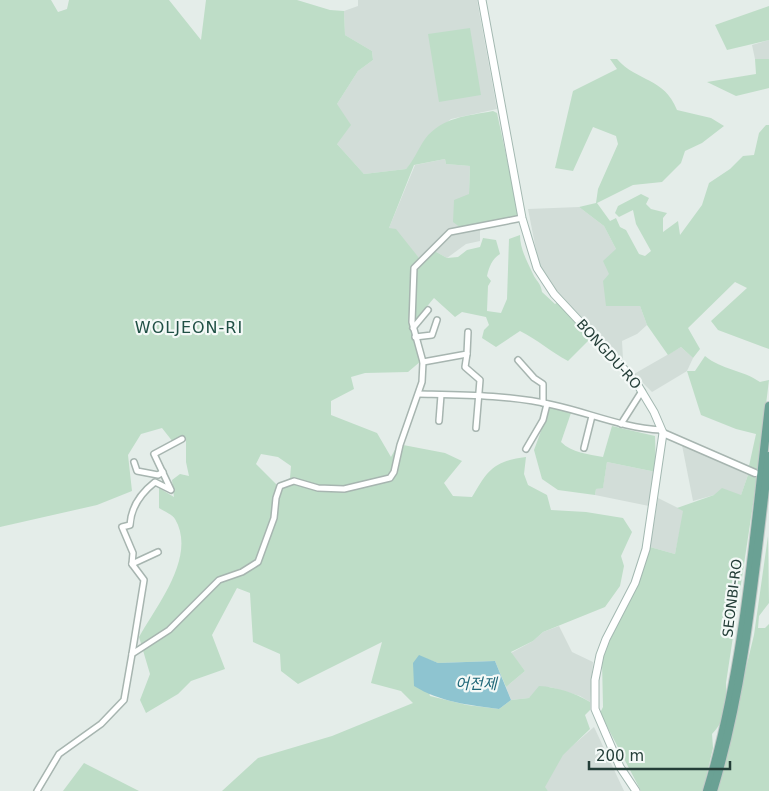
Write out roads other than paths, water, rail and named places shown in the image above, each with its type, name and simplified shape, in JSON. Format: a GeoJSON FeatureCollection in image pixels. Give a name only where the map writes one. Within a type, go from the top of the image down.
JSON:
{"type":"FeatureCollection","features":[{"type":"Feature","properties":{"kind":"main road","name":"BONGDU-RO"},"geometry":{"type":"LineString","coordinates":[[482,0],[522,218],[537,268],[552,290],[636,382],[662,431]]}},
{"type":"Feature","properties":{"kind":"main road","name":"SEONBI-RO"},"geometry":{"type":"LineString","coordinates":[[707,791],[723,730],[741,633],[769,406]]}},
{"type":"Feature","properties":{"kind":"main road"},"geometry":{"type":"LineString","coordinates":[[636,791],[620,767],[595,709],[596,680],[600,655],[606,639],[635,583],[646,548],[662,431]]}},
{"type":"Feature","properties":{"kind":"main road","name":"SEONBI-RO"},"geometry":{"type":"LineString","coordinates":[[714,791],[742,665],[769,456]]}},
{"type":"Feature","properties":{"kind":"street"},"geometry":{"type":"LineString","coordinates":[[132,654],[169,630],[219,580],[242,572],[258,562],[274,518],[276,498],[280,486],[294,481],[318,488],[344,489],[390,478],[394,472],[400,445],[419,394],[423,362],[414,328],[414,268],[450,232],[522,218]]}},
{"type":"Feature","properties":{"kind":"street"},"geometry":{"type":"LineString","coordinates":[[414,328],[428,310]]}},
{"type":"Feature","properties":{"kind":"street"},"geometry":{"type":"LineString","coordinates":[[415,337],[432,335],[437,320]]}},
{"type":"Feature","properties":{"kind":"street"},"geometry":{"type":"LineString","coordinates":[[468,332],[465,367],[480,380],[476,428]]}},
{"type":"Feature","properties":{"kind":"street"},"geometry":{"type":"LineString","coordinates":[[423,362],[467,354]]}},
{"type":"Feature","properties":{"kind":"street"},"geometry":{"type":"LineString","coordinates":[[518,360],[534,378],[543,384],[545,404],[543,420],[526,449]]}},
{"type":"Feature","properties":{"kind":"street"},"geometry":{"type":"LineString","coordinates":[[621,424],[642,391]]}},
{"type":"Feature","properties":{"kind":"street"},"geometry":{"type":"LineString","coordinates":[[419,394],[478,396],[545,404],[641,429],[662,431],[755,473]]}},
{"type":"Feature","properties":{"kind":"street"},"geometry":{"type":"LineString","coordinates":[[440,421],[441,395]]}},
{"type":"Feature","properties":{"kind":"street"},"geometry":{"type":"LineString","coordinates":[[584,448],[592,416]]}},
{"type":"Feature","properties":{"kind":"street"},"geometry":{"type":"LineString","coordinates":[[37,791],[58,754],[101,724],[124,700],[144,580],[132,564],[133,553],[122,527],[130,525],[132,511],[144,491],[155,482],[171,490],[154,454],[182,439]]}},
{"type":"Feature","properties":{"kind":"street"},"geometry":{"type":"LineString","coordinates":[[134,462],[137,471],[158,476],[163,472]]}},
{"type":"Feature","properties":{"kind":"street"},"geometry":{"type":"LineString","coordinates":[[132,564],[158,552]]}},
{"type":"Feature","properties":{"kind":"water","name":"어전제"},"geometry":{"type":"Polygon","coordinates":[[[419,655],[438,663],[495,661],[511,700],[499,709],[455,702],[434,696],[414,686],[413,663],[419,655]]]}},
{"type":"Feature","properties":{"kind":"district","name":"WOLJEON-RI"},"geometry":{"type":"Point","coordinates":[189,327]}}]}
